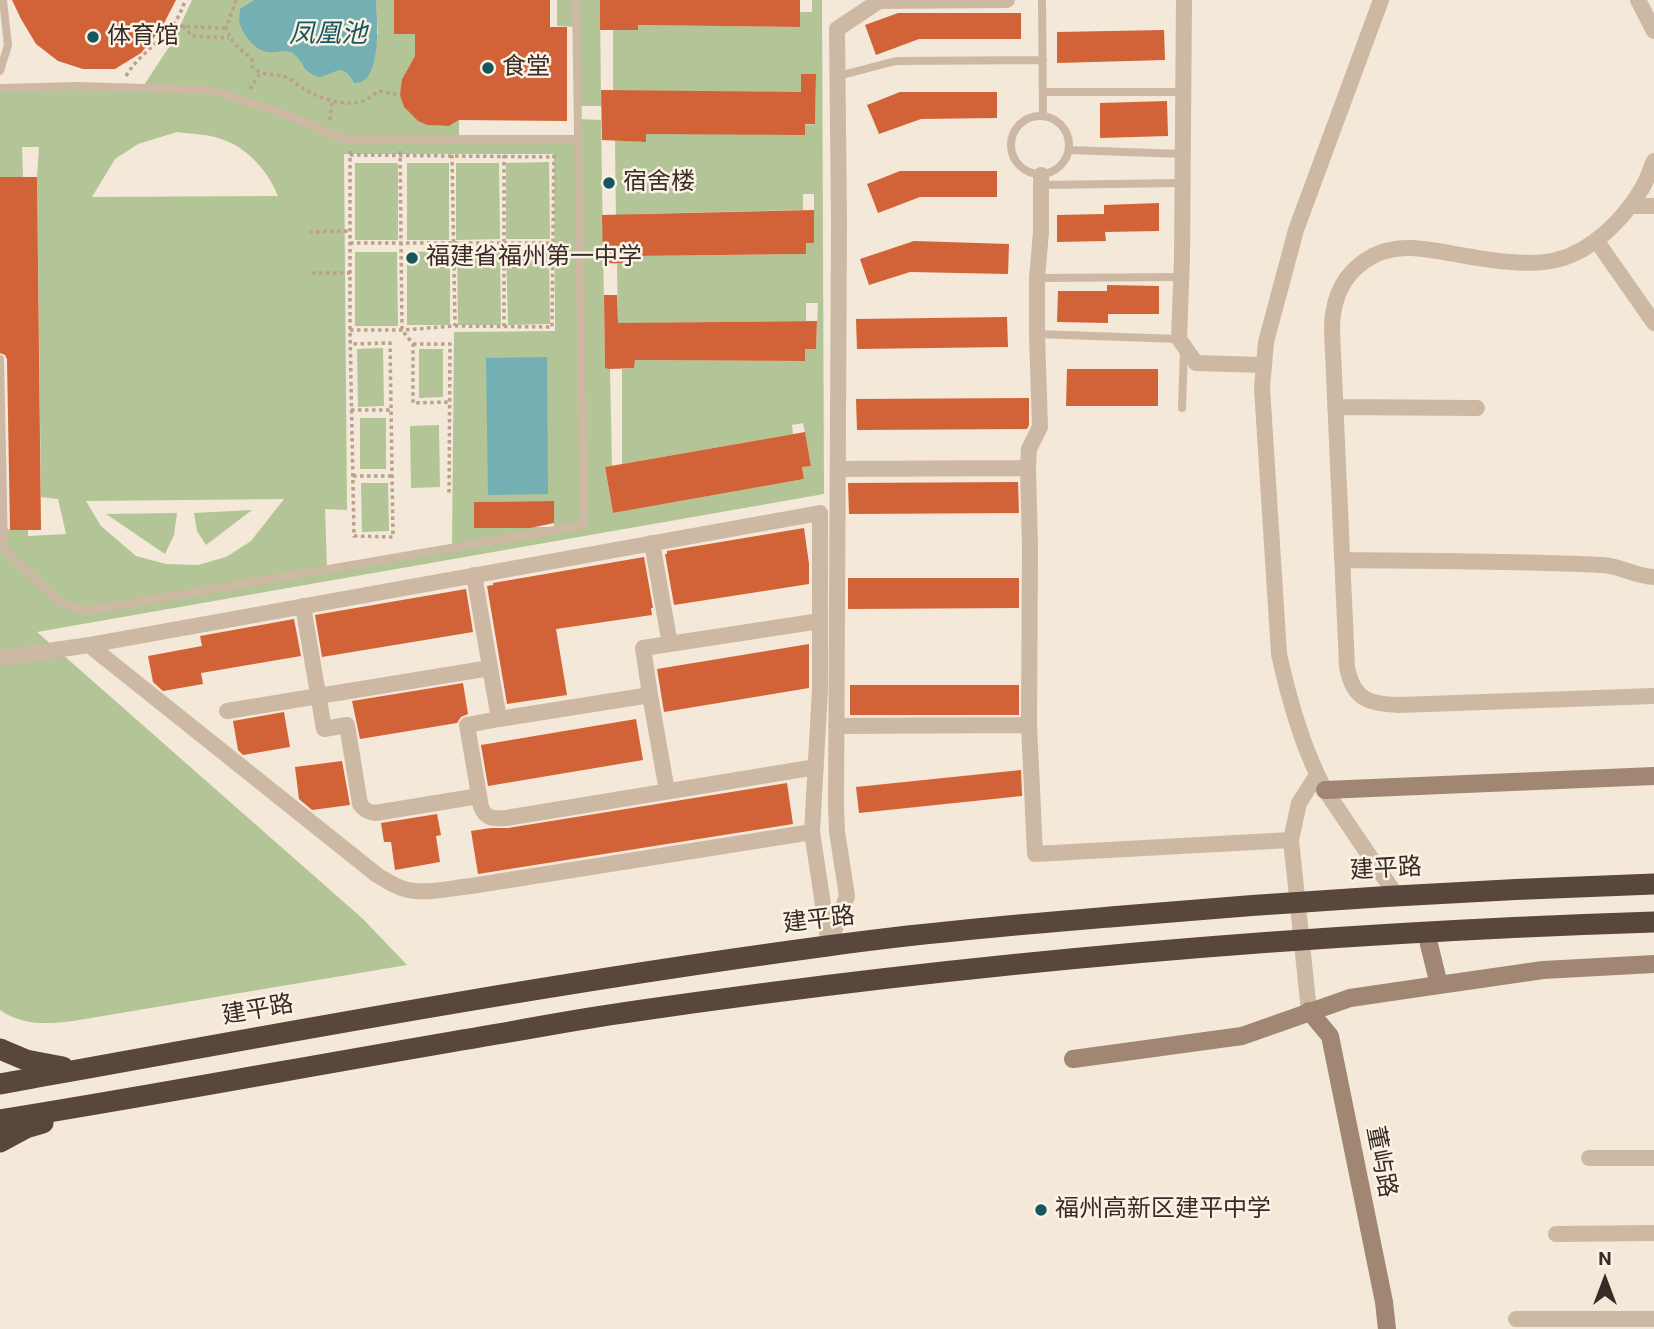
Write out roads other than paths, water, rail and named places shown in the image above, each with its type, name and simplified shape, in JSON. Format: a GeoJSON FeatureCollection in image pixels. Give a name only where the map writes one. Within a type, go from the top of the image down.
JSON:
{"type":"FeatureCollection","features":[{"type":"Feature","properties":{"kind":"highway","name":"建平路"},"geometry":{"type":"LineString","coordinates":[[0,1084],[626,975],[829,945],[1230,906],[1396,895],[1654,884]]}},
{"type":"Feature","properties":{"kind":"highway"},"geometry":{"type":"LineString","coordinates":[[0,1120],[645,1009],[837,983],[1026,962],[1323,938],[1654,922]]}},
{"type":"Feature","properties":{"kind":"highway"},"geometry":{"type":"LineString","coordinates":[[0,1049],[26,1060],[79,1069]]}},
{"type":"Feature","properties":{"kind":"highway"},"geometry":{"type":"LineString","coordinates":[[0,1142],[26,1128],[105,1103]]}},
{"type":"Feature","properties":{"kind":"street"},"geometry":{"type":"LineString","coordinates":[[829,945],[847,896],[837,832],[837,29],[879,1],[1007,0]]}},
{"type":"Feature","properties":{"kind":"street"},"geometry":{"type":"LineString","coordinates":[[1184,0],[1182,343],[1196,363],[1264,365]]}},
{"type":"Feature","properties":{"kind":"street"},"geometry":{"type":"LineString","coordinates":[[1381,0],[1296,230],[1270,323],[1262,388],[1279,654],[1294,714],[1321,783],[1396,895]]}},
{"type":"Feature","properties":{"kind":"street"},"geometry":{"type":"LineString","coordinates":[[1638,0],[1654,31]]}},
{"type":"Feature","properties":{"kind":"street"},"geometry":{"type":"LineString","coordinates":[[1654,161],[1642,189],[1616,222],[1596,240],[1567,257],[1548,262],[1520,262],[1410,248],[1380,253],[1361,263],[1346,278],[1333,309],[1332,330],[1347,667],[1354,690],[1366,698],[1384,704],[1399,705],[1654,696]]}},
{"type":"Feature","properties":{"kind":"street"},"geometry":{"type":"LineString","coordinates":[[1041,180],[1041,232],[1037,278],[1040,427],[1028,449],[1029,725],[1035,854],[1291,840]]}},
{"type":"Feature","properties":{"kind":"street"},"geometry":{"type":"LineString","coordinates":[[1630,206],[1654,206]]}},
{"type":"Feature","properties":{"kind":"street"},"geometry":{"type":"LineString","coordinates":[[1596,240],[1654,323]]}},
{"type":"Feature","properties":{"kind":"street"},"geometry":{"type":"LineString","coordinates":[[1335,407],[1477,408]]}},
{"type":"Feature","properties":{"kind":"street"},"geometry":{"type":"LineString","coordinates":[[838,469],[1028,468]]}},
{"type":"Feature","properties":{"kind":"street"},"geometry":{"type":"LineString","coordinates":[[0,659],[820,513],[820,689],[812,832],[829,945]]}},
{"type":"Feature","properties":{"kind":"street"},"geometry":{"type":"LineString","coordinates":[[652,543],[670,644]]}},
{"type":"Feature","properties":{"kind":"street"},"geometry":{"type":"LineString","coordinates":[[1342,560],[1545,562],[1610,566],[1639,576],[1654,576]]}},
{"type":"Feature","properties":{"kind":"street"},"geometry":{"type":"LineString","coordinates":[[474,575],[499,719]]}},
{"type":"Feature","properties":{"kind":"street"},"geometry":{"type":"LineString","coordinates":[[303,606],[324,729],[346,725],[360,804],[369,812],[375,813],[479,796]]}},
{"type":"Feature","properties":{"kind":"street"},"geometry":{"type":"LineString","coordinates":[[667,791],[643,648],[820,621]]}},
{"type":"Feature","properties":{"kind":"street"},"geometry":{"type":"LineString","coordinates":[[89,645],[377,875],[409,890],[471,886],[812,832]]}},
{"type":"Feature","properties":{"kind":"street"},"geometry":{"type":"LineString","coordinates":[[227,711],[490,668]]}},
{"type":"Feature","properties":{"kind":"street"},"geometry":{"type":"LineString","coordinates":[[650,695],[467,725],[484,813],[489,818],[497,818],[816,767]]}},
{"type":"Feature","properties":{"kind":"street"},"geometry":{"type":"LineString","coordinates":[[836,726],[1029,725]]}},
{"type":"Feature","properties":{"kind":"street"},"geometry":{"type":"LineString","coordinates":[[1309,1011],[1291,840],[1299,803],[1321,783],[1654,776]]}},
{"type":"Feature","properties":{"kind":"street"},"geometry":{"type":"LineString","coordinates":[[1426,932],[1438,985]]}},
{"type":"Feature","properties":{"kind":"street"},"geometry":{"type":"LineString","coordinates":[[1073,1059],[1242,1036],[1350,998],[1543,970],[1654,964]]}},
{"type":"Feature","properties":{"kind":"street","name":"董屿路"},"geometry":{"type":"LineString","coordinates":[[1309,1011],[1330,1037],[1384,1302],[1387,1329]]}},
{"type":"Feature","properties":{"kind":"street"},"geometry":{"type":"LineString","coordinates":[[1589,1158],[1654,1158]]}},
{"type":"Feature","properties":{"kind":"street"},"geometry":{"type":"LineString","coordinates":[[1556,1234],[1654,1233]]}},
{"type":"Feature","properties":{"kind":"street"},"geometry":{"type":"LineString","coordinates":[[1516,1319],[1654,1319]]}},
{"type":"Feature","properties":{"kind":"lane"},"geometry":{"type":"LineString","coordinates":[[0,71],[8,45],[3,0]]}},
{"type":"Feature","properties":{"kind":"lane"},"geometry":{"type":"LineString","coordinates":[[0,359],[4,549],[58,601],[85,611],[584,525],[576,0]]}},
{"type":"Feature","properties":{"kind":"lane"},"geometry":{"type":"LineString","coordinates":[[1042,0],[1043,115]]}},
{"type":"Feature","properties":{"kind":"lane"},"geometry":{"type":"LineString","coordinates":[[838,76],[896,61],[1043,60]]}},
{"type":"Feature","properties":{"kind":"lane"},"geometry":{"type":"LineString","coordinates":[[0,88],[78,86],[211,90],[282,113],[344,139],[579,139]]}},
{"type":"Feature","properties":{"kind":"lane"},"geometry":{"type":"LineString","coordinates":[[1043,92],[1184,92]]}},
{"type":"Feature","properties":{"kind":"lane"},"geometry":{"type":"LineString","coordinates":[[1041,180],[1059,167],[1069,150],[1066,131],[1060,123],[1043,115],[1026,118],[1020,123],[1014,130],[1010,147],[1017,163],[1041,180],[1183,183]]}},
{"type":"Feature","properties":{"kind":"lane"},"geometry":{"type":"LineString","coordinates":[[1069,150],[1183,154]]}},
{"type":"Feature","properties":{"kind":"lane"},"geometry":{"type":"LineString","coordinates":[[1037,278],[1181,276]]}},
{"type":"Feature","properties":{"kind":"lane"},"geometry":{"type":"LineString","coordinates":[[1037,334],[1182,343],[1182,408]]}},
{"type":"Feature","properties":{"kind":"water","name":"凤凰池"},"geometry":{"type":"Polygon","coordinates":[[[254,0],[376,0],[376,49],[370,73],[363,81],[354,83],[342,70],[319,77],[306,70],[292,53],[268,52],[258,48],[246,36],[239,20],[240,9],[254,0]]]}},
{"type":"Feature","properties":{"kind":"water"},"geometry":{"type":"Polygon","coordinates":[[[547,357],[548,494],[488,495],[486,358],[547,357]]]}},
{"type":"Feature","properties":{"kind":"place","name":"体育馆"},"geometry":{"type":"Point","coordinates":[93,37]}},
{"type":"Feature","properties":{"kind":"place","name":"食堂"},"geometry":{"type":"Point","coordinates":[488,68]}},
{"type":"Feature","properties":{"kind":"place","name":"宿舍楼"},"geometry":{"type":"Point","coordinates":[609,183]}},
{"type":"Feature","properties":{"kind":"place","name":"福建省福州第一中学"},"geometry":{"type":"Point","coordinates":[412,258]}},
{"type":"Feature","properties":{"kind":"place","name":"福州高新区建平中学"},"geometry":{"type":"Point","coordinates":[1041,1210]}}]}
